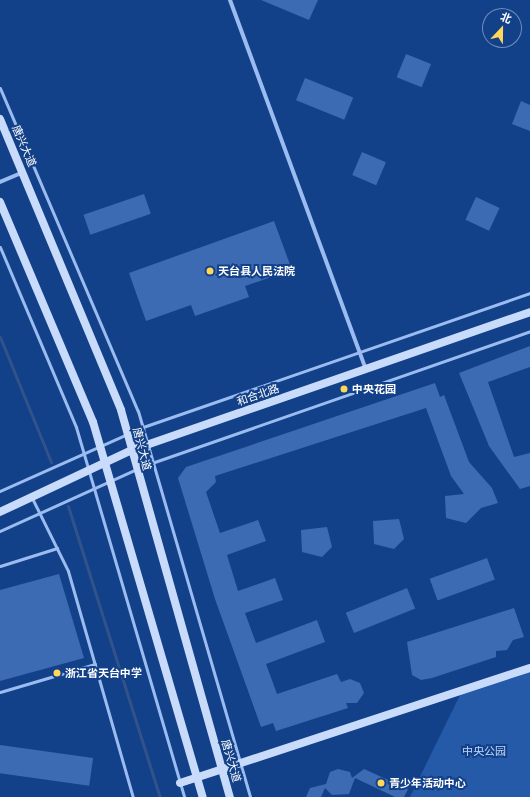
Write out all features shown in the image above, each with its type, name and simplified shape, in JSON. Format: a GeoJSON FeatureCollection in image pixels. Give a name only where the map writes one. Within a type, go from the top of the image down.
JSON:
{"type":"FeatureCollection","features":[{"type":"Feature","properties":{"kind":"main road","name":"唐兴大道"},"geometry":{"type":"LineString","coordinates":[[0,119],[121,410],[136,469],[230,797]]}},
{"type":"Feature","properties":{"kind":"main road"},"geometry":{"type":"LineString","coordinates":[[0,202],[101,445],[203,797]]}},
{"type":"Feature","properties":{"kind":"main road","name":"和合北路"},"geometry":{"type":"LineString","coordinates":[[0,512],[132,450],[530,312]]}},
{"type":"Feature","properties":{"kind":"main road"},"geometry":{"type":"LineString","coordinates":[[180,783],[222,771],[530,668]]}},
{"type":"Feature","properties":{"kind":"street"},"geometry":{"type":"LineString","coordinates":[[230,0],[366,369]]}},
{"type":"Feature","properties":{"kind":"street"},"geometry":{"type":"LineString","coordinates":[[0,182],[23,172]]}},
{"type":"Feature","properties":{"kind":"lane"},"geometry":{"type":"LineString","coordinates":[[0,88],[143,428],[250,797]]}},
{"type":"Feature","properties":{"kind":"lane"},"geometry":{"type":"LineString","coordinates":[[0,247],[76,427],[184,797]]}},
{"type":"Feature","properties":{"kind":"lane"},"geometry":{"type":"LineString","coordinates":[[0,492],[84,452],[127,434],[530,293]]}},
{"type":"Feature","properties":{"kind":"lane"},"geometry":{"type":"LineString","coordinates":[[0,531],[112,479],[153,462],[530,331]]}},
{"type":"Feature","properties":{"kind":"lane"},"geometry":{"type":"LineString","coordinates":[[32,498],[68,571],[133,797]]}},
{"type":"Feature","properties":{"kind":"lane"},"geometry":{"type":"LineString","coordinates":[[0,566],[56,548]]}},
{"type":"Feature","properties":{"kind":"lane"},"geometry":{"type":"LineString","coordinates":[[0,692],[95,664]]}},
{"type":"Feature","properties":{"kind":"green space","name":"中央公园"},"geometry":{"type":"Polygon","coordinates":[[[530,668],[530,797],[410,797],[462,691],[530,668]]]}},
{"type":"Feature","properties":{"kind":"building"},"geometry":{"type":"Polygon","coordinates":[[[261,0],[318,0],[309,20],[261,0]]]}},
{"type":"Feature","properties":{"kind":"building"},"geometry":{"type":"Polygon","coordinates":[[[406,54],[431,64],[422,87],[397,77],[406,54]]]}},
{"type":"Feature","properties":{"kind":"building"},"geometry":{"type":"Polygon","coordinates":[[[305,78],[353,97],[344,120],[296,100],[305,78]]]}},
{"type":"Feature","properties":{"kind":"building"},"geometry":{"type":"Polygon","coordinates":[[[521,101],[530,105],[530,131],[512,124],[521,101]]]}},
{"type":"Feature","properties":{"kind":"building"},"geometry":{"type":"Polygon","coordinates":[[[362,152],[386,162],[376,185],[352,175],[362,152]]]}},
{"type":"Feature","properties":{"kind":"building"},"geometry":{"type":"Polygon","coordinates":[[[144,194],[151,214],[90,235],[83,215],[144,194]]]}},
{"type":"Feature","properties":{"kind":"building"},"geometry":{"type":"Polygon","coordinates":[[[476,197],[500,208],[489,231],[465,220],[476,197]]]}},
{"type":"Feature","properties":{"kind":"building","name":"天台县人民法院"},"geometry":{"type":"Polygon","coordinates":[[[274,221],[292,270],[245,286],[249,297],[195,316],[191,305],[146,321],[129,273],[274,221]]]}},
{"type":"Feature","properties":{"kind":"building"},"geometry":{"type":"Polygon","coordinates":[[[530,346],[530,367],[488,382],[514,457],[530,453],[530,486],[520,489],[489,446],[459,373],[530,346]]]}},
{"type":"Feature","properties":{"kind":"building"},"geometry":{"type":"Polygon","coordinates":[[[435,383],[440,397],[444,395],[469,462],[492,488],[498,503],[481,508],[466,523],[446,518],[445,496],[464,494],[451,476],[426,408],[215,476],[216,482],[206,492],[220,533],[258,520],[266,541],[227,555],[238,591],[275,578],[283,600],[245,613],[256,643],[317,620],[325,642],[266,664],[277,694],[337,674],[341,682],[350,679],[360,683],[364,693],[357,703],[346,703],[348,708],[276,731],[273,723],[261,727],[215,599],[178,478],[186,467],[435,383]]]}},
{"type":"Feature","properties":{"kind":"building"},"geometry":{"type":"Polygon","coordinates":[[[399,519],[404,539],[394,549],[374,544],[373,521],[399,519]]]}},
{"type":"Feature","properties":{"kind":"building"},"geometry":{"type":"Polygon","coordinates":[[[327,527],[332,547],[322,557],[302,552],[301,530],[327,527]]]}},
{"type":"Feature","properties":{"kind":"building"},"geometry":{"type":"Polygon","coordinates":[[[487,558],[495,580],[438,600],[430,579],[487,558]]]}},
{"type":"Feature","properties":{"kind":"building"},"geometry":{"type":"Polygon","coordinates":[[[59,574],[84,658],[0,681],[0,590],[59,574]]]}},
{"type":"Feature","properties":{"kind":"building"},"geometry":{"type":"Polygon","coordinates":[[[407,588],[415,608],[354,633],[346,613],[407,588]]]}},
{"type":"Feature","properties":{"kind":"building"},"geometry":{"type":"Polygon","coordinates":[[[514,608],[524,637],[513,640],[507,650],[496,651],[496,657],[432,678],[421,680],[412,675],[407,642],[514,608]]]}},
{"type":"Feature","properties":{"kind":"building"},"geometry":{"type":"Polygon","coordinates":[[[0,745],[93,758],[89,786],[0,773],[0,745]]]}},
{"type":"Feature","properties":{"kind":"building","name":"青少年活动中心"},"geometry":{"type":"Polygon","coordinates":[[[338,769],[350,772],[352,778],[364,769],[408,789],[404,797],[395,797],[355,778],[349,794],[332,795],[325,788],[321,797],[306,797],[310,788],[326,784],[330,772],[338,769]]]}},
{"type":"Feature","properties":{"kind":"waterway"},"geometry":{"type":"LineString","coordinates":[[0,337],[51,462]]}},
{"type":"Feature","properties":{"kind":"waterway"},"geometry":{"type":"LineString","coordinates":[[68,506],[160,797]]}},
{"type":"Feature","properties":{"kind":"place","name":"天台县人民法院"},"geometry":{"type":"Point","coordinates":[210,271]}},
{"type":"Feature","properties":{"kind":"place","name":"中央花园"},"geometry":{"type":"Point","coordinates":[344,389]}},
{"type":"Feature","properties":{"kind":"place","name":"浙江省天台中学"},"geometry":{"type":"Point","coordinates":[57,673]}},
{"type":"Feature","properties":{"kind":"place","name":"青少年活动中心"},"geometry":{"type":"Point","coordinates":[381,783]}}]}
